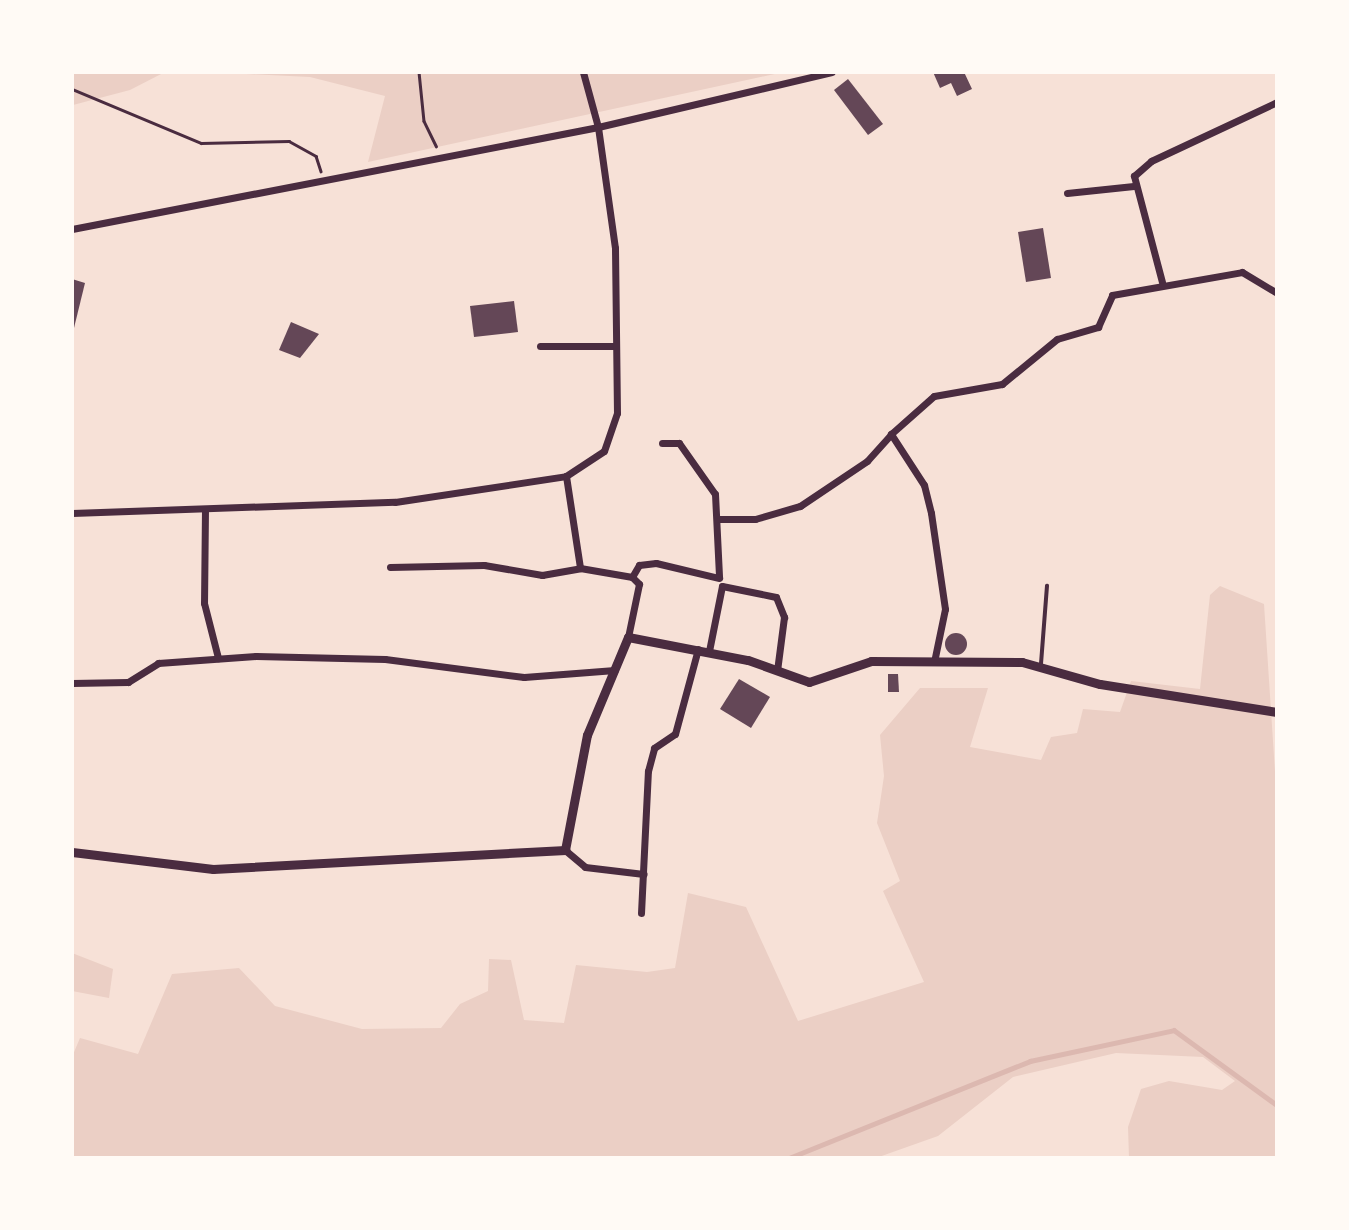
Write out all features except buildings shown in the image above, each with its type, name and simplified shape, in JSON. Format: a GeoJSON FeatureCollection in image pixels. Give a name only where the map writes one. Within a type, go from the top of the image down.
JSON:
{"type":"FeatureCollection","features":[{"type":"Feature","properties":{"kind":"street"},"geometry":{"type":"LineString","coordinates":[[72,513],[395,502],[566,476],[595,462],[615,428],[615,248],[598,127],[583,72]]}},
{"type":"Feature","properties":{"kind":"street"},"geometry":{"type":"LineString","coordinates":[[72,229],[598,127],[832,72]]}},
{"type":"Feature","properties":{"kind":"street"},"geometry":{"type":"LineString","coordinates":[[1162,282],[1134,186],[1134,176],[1151,161],[1277,102]]}},
{"type":"Feature","properties":{"kind":"street"},"geometry":{"type":"LineString","coordinates":[[1067,193],[1134,186]]}},
{"type":"Feature","properties":{"kind":"street"},"geometry":{"type":"LineString","coordinates":[[720,519],[767,517],[800,506],[867,461],[891,434],[934,396],[1002,384],[1057,339],[1098,327],[1112,295],[1162,282],[1242,272],[1277,292]]}},
{"type":"Feature","properties":{"kind":"street"},"geometry":{"type":"LineString","coordinates":[[540,346],[614,346]]}},
{"type":"Feature","properties":{"kind":"street"},"geometry":{"type":"LineString","coordinates":[[891,434],[924,485],[931,513],[945,609],[934,662]]}},
{"type":"Feature","properties":{"kind":"street"},"geometry":{"type":"LineString","coordinates":[[662,443],[683,447],[715,494],[720,519],[719,577],[722,586],[709,651]]}},
{"type":"Feature","properties":{"kind":"street"},"geometry":{"type":"LineString","coordinates":[[566,476],[580,568]]}},
{"type":"Feature","properties":{"kind":"street"},"geometry":{"type":"LineString","coordinates":[[205,509],[204,603],[218,658]]}},
{"type":"Feature","properties":{"kind":"street"},"geometry":{"type":"LineString","coordinates":[[632,577],[639,565],[656,563],[719,577]]}},
{"type":"Feature","properties":{"kind":"street"},"geometry":{"type":"LineString","coordinates":[[390,567],[484,565],[541,575],[580,568],[632,577],[639,584],[628,637],[587,734],[565,850]]}},
{"type":"Feature","properties":{"kind":"street"},"geometry":{"type":"LineString","coordinates":[[722,586],[781,603],[777,671]]}},
{"type":"Feature","properties":{"kind":"street"},"geometry":{"type":"LineString","coordinates":[[628,637],[709,651],[809,682],[865,661],[1041,664],[1100,684],[1277,712]]}},
{"type":"Feature","properties":{"kind":"street"},"geometry":{"type":"LineString","coordinates":[[642,913],[651,756],[675,734],[698,649]]}},
{"type":"Feature","properties":{"kind":"street"},"geometry":{"type":"LineString","coordinates":[[72,683],[128,682],[158,663],[218,658],[385,659],[524,677],[616,670]]}},
{"type":"Feature","properties":{"kind":"street"},"geometry":{"type":"LineString","coordinates":[[72,852],[213,869],[565,850],[585,867],[645,874]]}},
{"type":"Feature","properties":{"kind":"lane"},"geometry":{"type":"LineString","coordinates":[[1041,664],[1047,586]]}},
{"type":"Feature","properties":{"kind":"path"},"geometry":{"type":"LineString","coordinates":[[419,72],[427,135],[443,158]]}},
{"type":"Feature","properties":{"kind":"path"},"geometry":{"type":"LineString","coordinates":[[72,89],[201,143],[289,141],[316,156],[322,181]]}},
{"type":"Feature","properties":{"kind":"shaded area"},"geometry":{"type":"Polygon","coordinates":[[[72,72],[165,72],[130,90],[73,105],[72,72]]]}},
{"type":"Feature","properties":{"kind":"shaded area"},"geometry":{"type":"Polygon","coordinates":[[[206,72],[784,72],[368,162],[385,96],[310,77],[206,72]]]}},
{"type":"Feature","properties":{"kind":"shaded area"},"geometry":{"type":"Polygon","coordinates":[[[1220,586],[1264,604],[1277,802],[1277,1158],[1129,1158],[1128,1127],[1141,1089],[1169,1081],[1222,1090],[1235,1081],[1203,1057],[1116,1053],[1013,1077],[938,1136],[876,1158],[72,1158],[72,1057],[80,1038],[138,1054],[172,974],[239,968],[275,1006],[362,1029],[441,1028],[460,1004],[488,991],[489,959],[511,960],[524,1020],[564,1023],[576,965],[647,972],[675,968],[688,893],[746,907],[798,1021],[924,982],[883,891],[900,881],[877,823],[884,776],[880,735],[920,688],[988,688],[970,747],[1041,760],[1051,737],[1077,733],[1083,709],[1120,712],[1131,681],[1200,689],[1210,595],[1220,586]]]}},
{"type":"Feature","properties":{"kind":"shaded area"},"geometry":{"type":"Polygon","coordinates":[[[72,953],[113,969],[109,998],[72,991],[72,953]]]}},
{"type":"Feature","properties":{"kind":"waterway"},"geometry":{"type":"LineString","coordinates":[[789,1158],[1030,1061],[1174,1030],[1277,1105]]}}]}
